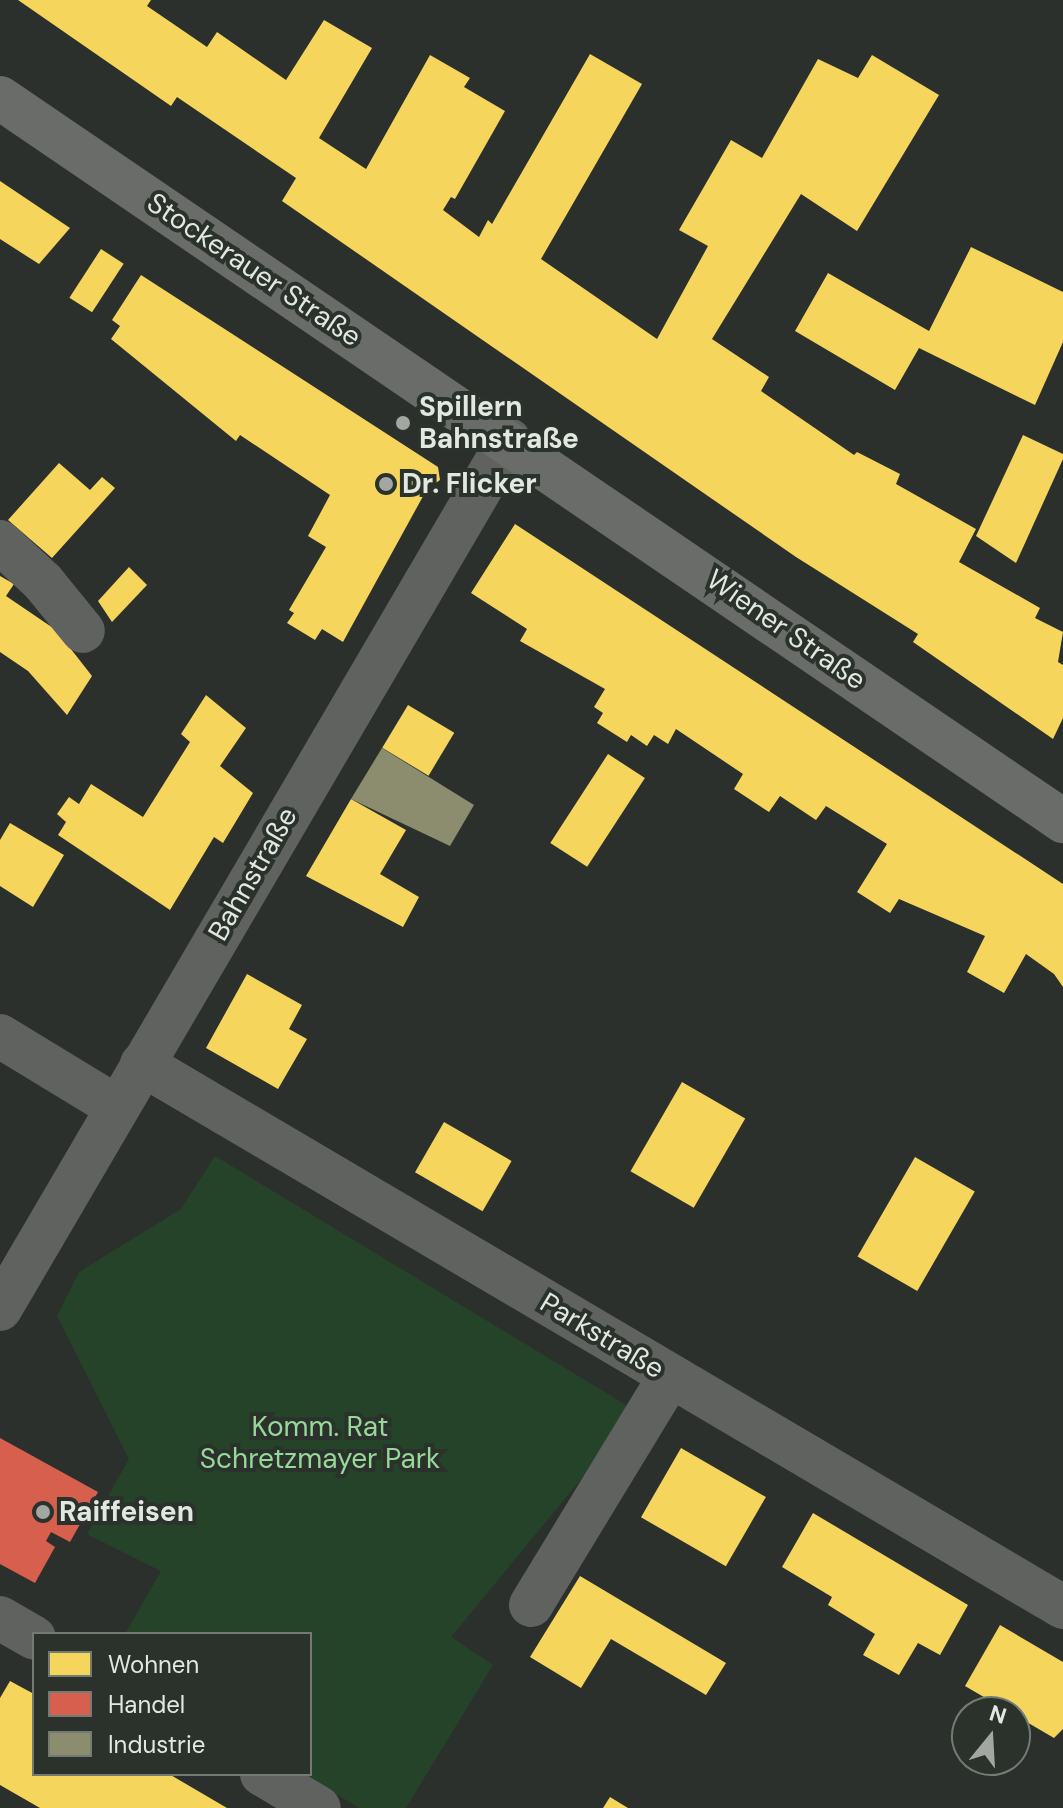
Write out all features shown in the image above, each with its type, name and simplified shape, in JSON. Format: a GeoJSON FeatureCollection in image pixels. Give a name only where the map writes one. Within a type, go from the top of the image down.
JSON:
{"type":"FeatureCollection","features":[{"type":"Feature","properties":{"kind":"main road","name":"Stockerauer Straße"},"geometry":{"type":"LineString","coordinates":[[0,98],[509,440]]}},
{"type":"Feature","properties":{"kind":"main road","name":"Wiener Straße"},"geometry":{"type":"LineString","coordinates":[[509,440],[1063,821]]}},
{"type":"Feature","properties":{"kind":"street","name":"Bahnstraße"},"geometry":{"type":"LineString","coordinates":[[0,1309],[509,440]]}},
{"type":"Feature","properties":{"kind":"street"},"geometry":{"type":"LineString","coordinates":[[0,542],[83,631]]}},
{"type":"Feature","properties":{"kind":"street"},"geometry":{"type":"LineString","coordinates":[[0,1036],[117,1107]]}},
{"type":"Feature","properties":{"kind":"street","name":"Parkstraße"},"geometry":{"type":"LineString","coordinates":[[142,1064],[1063,1607]]}},
{"type":"Feature","properties":{"kind":"street"},"geometry":{"type":"LineString","coordinates":[[531,1605],[670,1376]]}},
{"type":"Feature","properties":{"kind":"street"},"geometry":{"type":"LineString","coordinates":[[0,1618],[32,1637]]}},
{"type":"Feature","properties":{"kind":"street"},"geometry":{"type":"LineString","coordinates":[[265,1776],[319,1808]]}},
{"type":"Feature","properties":{"kind":"green space","name":"Komm. Rat Schretzmayer Park"},"geometry":{"type":"Polygon","coordinates":[[[215,1156],[631,1408],[596,1461],[451,1637],[493,1665],[406,1808],[359,1808],[307,1776],[312,1776],[312,1632],[126,1632],[161,1571],[87,1534],[129,1459],[57,1316],[79,1272],[181,1209],[215,1156]]]}},
{"type":"Feature","properties":{"kind":"building: Wohnen"},"geometry":{"type":"Polygon","coordinates":[[[18,0],[151,0],[147,6],[207,47],[217,32],[286,80],[324,20],[372,48],[319,138],[366,169],[430,55],[470,78],[464,87],[505,111],[455,199],[451,197],[443,210],[479,237],[488,220],[492,224],[590,54],[642,84],[541,259],[657,339],[708,246],[679,230],[731,140],[762,158],[818,59],[858,78],[872,55],[939,95],[857,231],[801,194],[712,339],[769,377],[761,391],[854,455],[857,452],[900,474],[896,484],[976,529],[959,562],[1040,608],[1035,618],[1063,632],[1058,662],[1063,665],[1063,718],[1053,739],[913,642],[918,634],[796,557],[282,201],[296,178],[177,97],[171,106],[18,0]]]}},
{"type":"Feature","properties":{"kind":"building: Wohnen"},"geometry":{"type":"Polygon","coordinates":[[[0,181],[70,228],[39,264],[0,239],[0,181]]]}},
{"type":"Feature","properties":{"kind":"building: Wohnen"},"geometry":{"type":"Polygon","coordinates":[[[971,247],[1063,292],[1063,342],[1035,405],[919,348],[895,390],[795,331],[828,273],[929,331],[971,247]]]}},
{"type":"Feature","properties":{"kind":"building: Wohnen"},"geometry":{"type":"Polygon","coordinates":[[[101,249],[124,264],[92,312],[69,298],[101,249]]]}},
{"type":"Feature","properties":{"kind":"building: Wohnen"},"geometry":{"type":"Polygon","coordinates":[[[141,275],[438,467],[440,480],[427,489],[343,642],[322,629],[315,640],[287,623],[294,613],[289,610],[326,547],[308,536],[330,495],[240,435],[236,441],[111,339],[120,326],[112,320],[141,275]]]}},
{"type":"Feature","properties":{"kind":"building: Wohnen"},"geometry":{"type":"Polygon","coordinates":[[[1023,435],[1063,454],[1063,459],[1016,563],[976,536],[1023,435]]]}},
{"type":"Feature","properties":{"kind":"building: Wohnen"},"geometry":{"type":"Polygon","coordinates":[[[59,463],[90,490],[102,477],[115,488],[52,558],[8,520],[59,463]]]}},
{"type":"Feature","properties":{"kind":"building: Wohnen"},"geometry":{"type":"Polygon","coordinates":[[[515,524],[1063,884],[1063,987],[1054,974],[1026,954],[1004,993],[967,972],[985,936],[899,899],[890,913],[857,892],[887,844],[826,806],[816,820],[780,796],[769,812],[734,789],[743,774],[676,729],[668,744],[654,735],[647,746],[631,735],[627,742],[597,723],[603,713],[594,707],[605,689],[520,641],[527,629],[471,593],[515,524]]]}},
{"type":"Feature","properties":{"kind":"building: Wohnen"},"geometry":{"type":"Polygon","coordinates":[[[129,567],[147,585],[112,622],[98,601],[129,567]]]}},
{"type":"Feature","properties":{"kind":"building: Wohnen"},"geometry":{"type":"Polygon","coordinates":[[[0,576],[14,584],[6,596],[56,630],[92,676],[67,715],[28,671],[0,652],[0,576]]]}},
{"type":"Feature","properties":{"kind":"building: Wohnen"},"geometry":{"type":"Polygon","coordinates":[[[206,695],[246,728],[220,766],[253,793],[223,843],[214,837],[170,910],[58,835],[66,822],[57,814],[69,797],[79,804],[91,784],[143,817],[190,742],[181,734],[206,695]]]}},
{"type":"Feature","properties":{"kind":"building: Wohnen"},"geometry":{"type":"Polygon","coordinates":[[[408,705],[454,733],[429,776],[382,748],[408,705]]]}},
{"type":"Feature","properties":{"kind":"building: Wohnen"},"geometry":{"type":"Polygon","coordinates":[[[608,754],[645,778],[587,867],[550,843],[608,754]]]}},
{"type":"Feature","properties":{"kind":"building: Wohnen"},"geometry":{"type":"Polygon","coordinates":[[[351,799],[406,830],[380,874],[419,897],[403,927],[306,876],[351,799]]]}},
{"type":"Feature","properties":{"kind":"building: Wohnen"},"geometry":{"type":"Polygon","coordinates":[[[10,823],[64,855],[33,907],[0,886],[0,840],[10,823]]]}},
{"type":"Feature","properties":{"kind":"building: Wohnen"},"geometry":{"type":"Polygon","coordinates":[[[247,974],[302,1005],[289,1029],[307,1039],[278,1089],[206,1048],[247,974]]]}},
{"type":"Feature","properties":{"kind":"building: Wohnen"},"geometry":{"type":"Polygon","coordinates":[[[682,1082],[745,1118],[694,1208],[630,1171],[682,1082]]]}},
{"type":"Feature","properties":{"kind":"building: Wohnen"},"geometry":{"type":"Polygon","coordinates":[[[444,1122],[512,1161],[483,1211],[415,1172],[444,1122]]]}},
{"type":"Feature","properties":{"kind":"building: Wohnen"},"geometry":{"type":"Polygon","coordinates":[[[915,1157],[975,1192],[917,1291],[858,1257],[915,1157]]]}},
{"type":"Feature","properties":{"kind":"building: Wohnen"},"geometry":{"type":"Polygon","coordinates":[[[681,1448],[766,1497],[726,1566],[641,1517],[681,1448]]]}},
{"type":"Feature","properties":{"kind":"building: Wohnen"},"geometry":{"type":"Polygon","coordinates":[[[813,1513],[968,1605],[940,1655],[918,1643],[899,1675],[863,1655],[875,1634],[828,1605],[832,1597],[782,1567],[813,1513]]]}},
{"type":"Feature","properties":{"kind":"building: Wohnen"},"geometry":{"type":"Polygon","coordinates":[[[580,1576],[726,1663],[706,1695],[611,1639],[581,1688],[530,1657],[580,1576]]]}},
{"type":"Feature","properties":{"kind":"building: Wohnen"},"geometry":{"type":"Polygon","coordinates":[[[1000,1625],[1063,1662],[1063,1729],[1054,1738],[1031,1725],[1031,1696],[982,1696],[965,1686],[1000,1625]]]}},
{"type":"Feature","properties":{"kind":"building: Wohnen"},"geometry":{"type":"Polygon","coordinates":[[[10,1681],[32,1693],[32,1776],[172,1776],[227,1808],[40,1808],[0,1785],[0,1698],[10,1681]]]}},
{"type":"Feature","properties":{"kind":"building: Wohnen"},"geometry":{"type":"Polygon","coordinates":[[[610,1797],[628,1808],[603,1808],[610,1797]]]}},
{"type":"Feature","properties":{"kind":"building: Handel","name":"Raiffeisen"},"geometry":{"type":"Polygon","coordinates":[[[0,1438],[98,1492],[70,1542],[51,1532],[46,1541],[55,1547],[35,1583],[0,1564],[0,1438]]]}},
{"type":"Feature","properties":{"kind":"building: Industrie"},"geometry":{"type":"Polygon","coordinates":[[[382,748],[474,805],[450,846],[351,799],[382,748]]]}},
{"type":"Feature","properties":{"kind":"place","name":"Spillern Bahnstraße"},"geometry":{"type":"Point","coordinates":[403,423]}},
{"type":"Feature","properties":{"kind":"place","name":"Dr. Flicker"},"geometry":{"type":"Point","coordinates":[386,484]}},
{"type":"Feature","properties":{"kind":"place","name":"Raiffeisen"},"geometry":{"type":"Point","coordinates":[43,1512]}}]}
